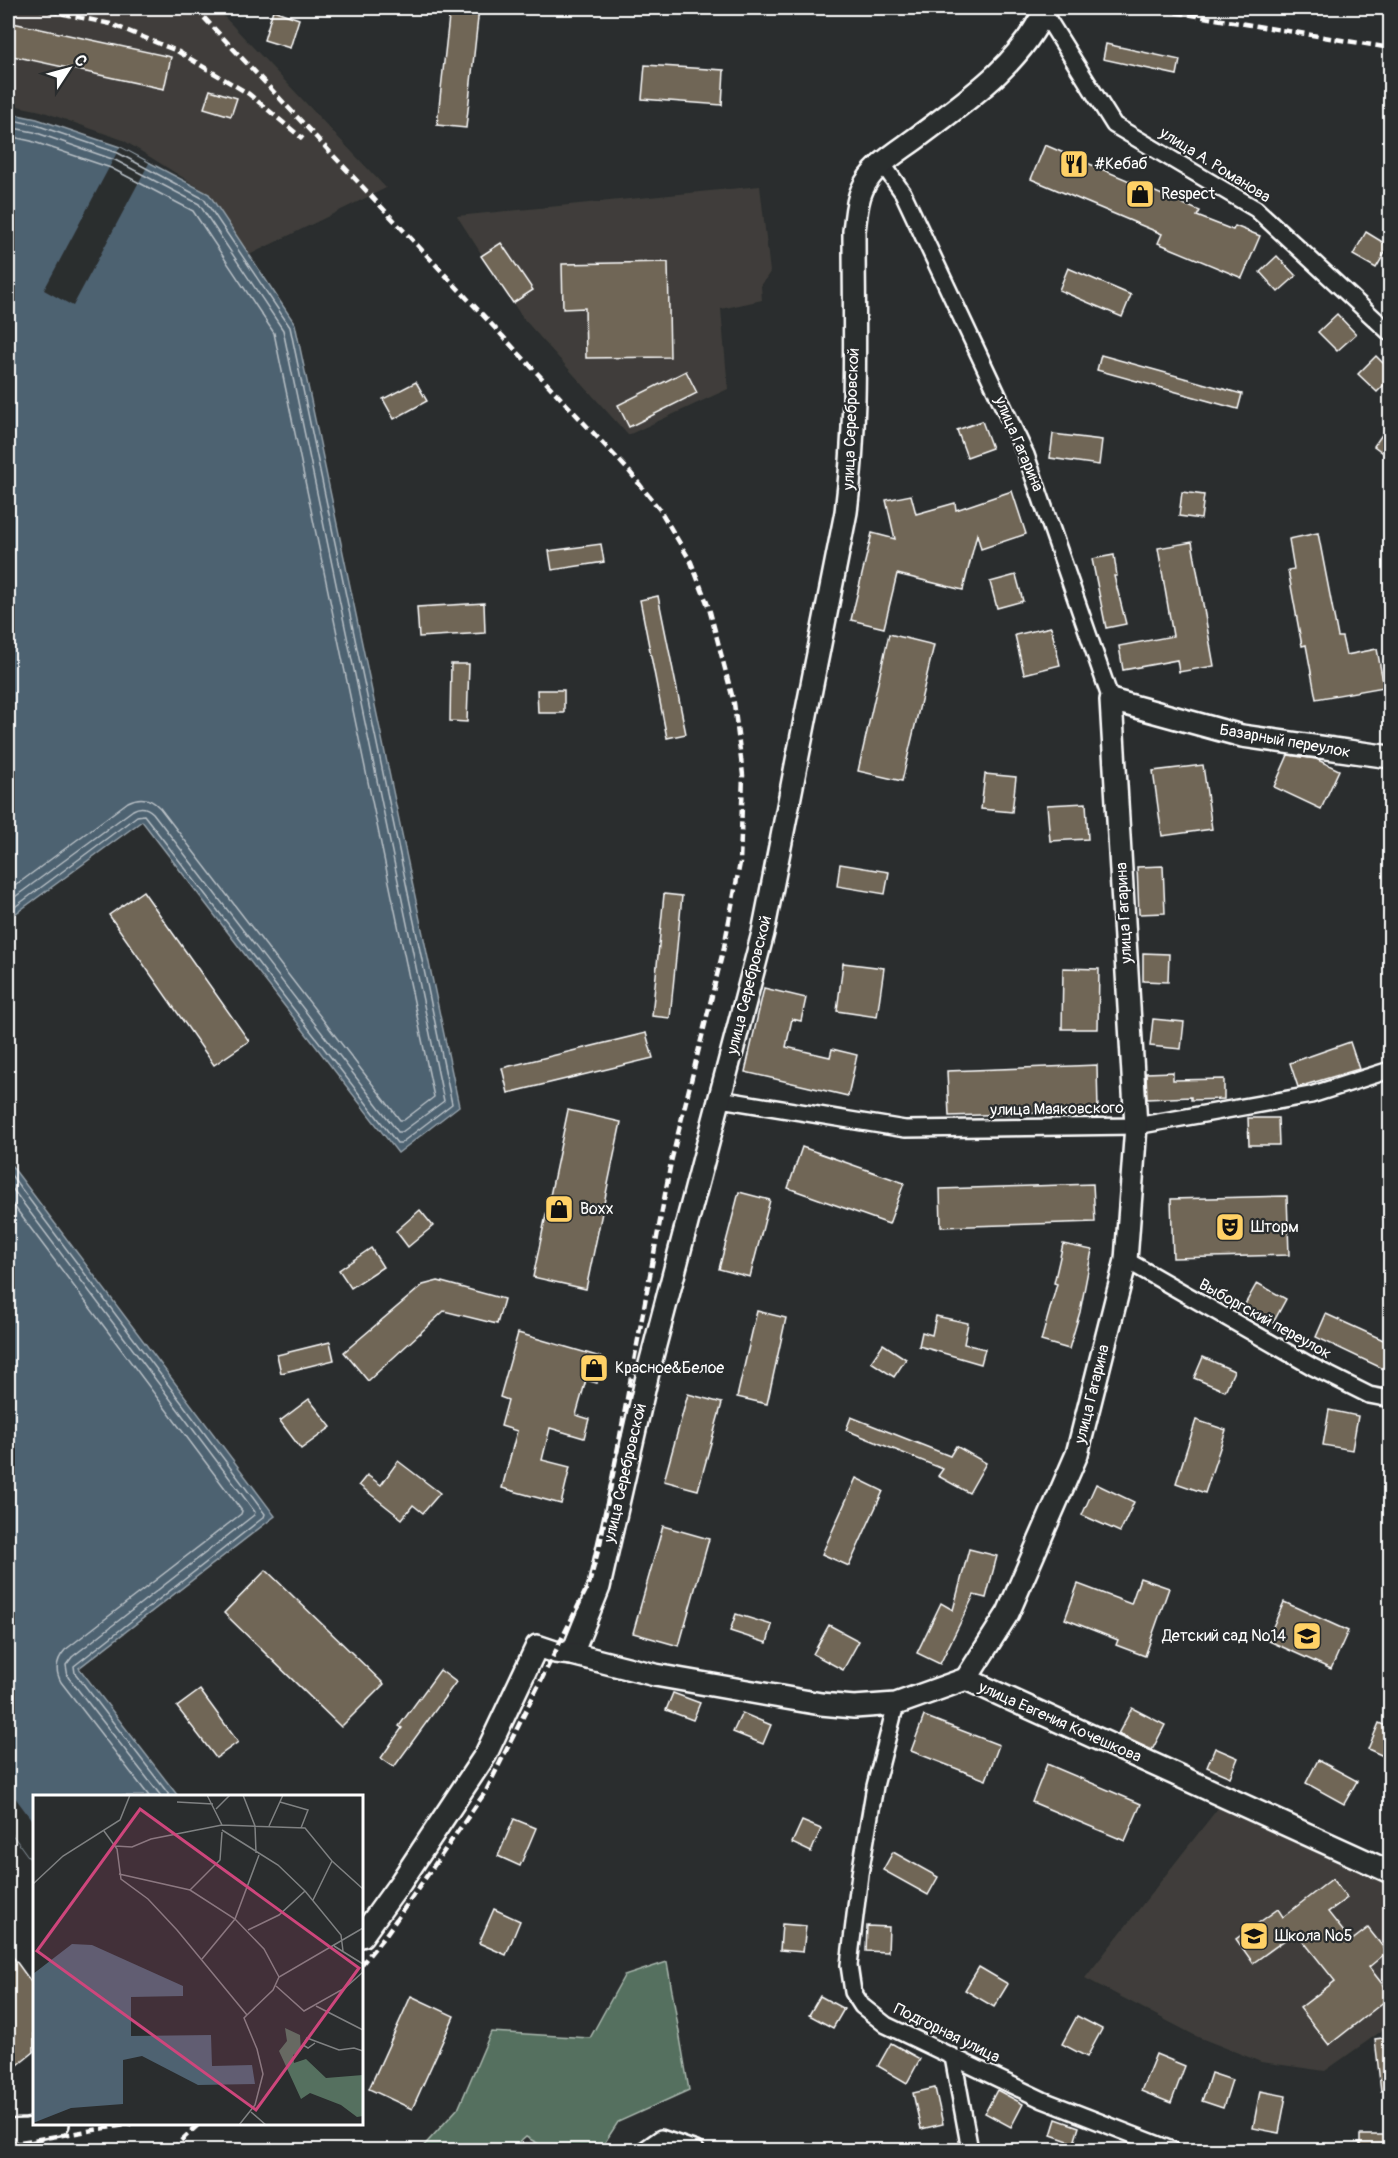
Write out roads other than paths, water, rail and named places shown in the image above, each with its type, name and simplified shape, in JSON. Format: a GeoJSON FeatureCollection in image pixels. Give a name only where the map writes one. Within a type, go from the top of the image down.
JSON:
{"type":"FeatureCollection","features":[{"type":"Feature","properties":{"kind":"street","name":"улица Серебровской"},"geometry":{"type":"LineString","coordinates":[[572,1654],[599,1587],[649,1368],[763,933],[846,512],[854,424],[854,231],[857,204],[862,189],[882,163],[975,94],[1017,55],[1031,37],[1045,10]]}},
{"type":"Feature","properties":{"kind":"street","name":"улица А. Романова"},"geometry":{"type":"LineString","coordinates":[[1045,10],[1114,125],[1256,209],[1390,333]]}},
{"type":"Feature","properties":{"kind":"street","name":"улица Гагарина"},"geometry":{"type":"LineString","coordinates":[[882,163],[903,193],[1026,455],[1111,700],[1136,1126],[1126,1260],[1077,1454],[1008,1613],[966,1679]]}},
{"type":"Feature","properties":{"kind":"street","name":"Базарный переулок"},"geometry":{"type":"LineString","coordinates":[[1111,700],[1242,736],[1390,757]]}},
{"type":"Feature","properties":{"kind":"street","name":"улица Маяковского"},"geometry":{"type":"LineString","coordinates":[[720,1099],[905,1129],[1136,1126],[1311,1095],[1390,1070]]}},
{"type":"Feature","properties":{"kind":"street","name":"Выборгский переулок"},"geometry":{"type":"LineString","coordinates":[[1126,1260],[1313,1367],[1369,1395],[1390,1399]]}},
{"type":"Feature","properties":{"kind":"street"},"geometry":{"type":"LineString","coordinates":[[363,1935],[486,1754],[537,1646],[555,1652],[572,1654]]}},
{"type":"Feature","properties":{"kind":"street","name":"улица Евгения Кочешкова"},"geometry":{"type":"LineString","coordinates":[[572,1654],[655,1675],[821,1704],[854,1707],[896,1704],[966,1679],[1390,1872]]}},
{"type":"Feature","properties":{"kind":"street","name":"Подгорная улица"},"geometry":{"type":"LineString","coordinates":[[896,1704],[875,1786],[860,1874],[849,1965],[853,1992],[862,2006],[886,2025],[1043,2100],[1172,2151]]}},
{"type":"Feature","properties":{"kind":"street"},"geometry":{"type":"LineString","coordinates":[[953,2057],[970,2151]]}},
{"type":"Feature","properties":{"kind":"street"},"geometry":{"type":"LineString","coordinates":[[8,2131],[53,2125]]}},
{"type":"Feature","properties":{"kind":"street"},"geometry":{"type":"LineString","coordinates":[[644,2151],[661,2138],[696,2151]]}},
{"type":"Feature","properties":{"kind":"water"},"geometry":{"type":"Polygon","coordinates":[[[8,113],[37,119],[120,147],[209,194],[295,324],[459,1106],[398,1153],[142,821],[8,919],[8,113]]]}},
{"type":"Feature","properties":{"kind":"water"},"geometry":{"type":"Polygon","coordinates":[[[8,1161],[275,1516],[79,1668],[177,1795],[33,1795],[33,1863],[8,1828],[8,1161]]]}},
{"type":"Feature","properties":{"kind":"railway"},"geometry":{"type":"LineString","coordinates":[[36,8],[111,24],[177,51],[249,94],[303,139]]}},
{"type":"Feature","properties":{"kind":"railway"},"geometry":{"type":"LineString","coordinates":[[195,8],[629,471],[660,510],[691,562],[709,608],[734,703],[743,775],[740,863],[724,947],[671,1162],[600,1544],[589,1584],[486,1791],[387,1933],[363,1963]]}},
{"type":"Feature","properties":{"kind":"railway"},"geometry":{"type":"LineString","coordinates":[[1149,8],[1390,48]]}},
{"type":"Feature","properties":{"kind":"railway"},"geometry":{"type":"LineString","coordinates":[[8,2144],[125,2125]]}},
{"type":"Feature","properties":{"kind":"railway"},"geometry":{"type":"LineString","coordinates":[[171,2150],[198,2125]]}},
{"type":"Feature","properties":{"kind":"place","name":"#Кебаб"},"geometry":{"type":"Point","coordinates":[1074,164]}},
{"type":"Feature","properties":{"kind":"place","name":"Respect"},"geometry":{"type":"Point","coordinates":[1140,194]}},
{"type":"Feature","properties":{"kind":"place","name":"Boxx"},"geometry":{"type":"Point","coordinates":[559,1209]}},
{"type":"Feature","properties":{"kind":"place","name":"Шторм"},"geometry":{"type":"Point","coordinates":[1230,1227]}},
{"type":"Feature","properties":{"kind":"place","name":"Красное&Белое"},"geometry":{"type":"Point","coordinates":[594,1368]}},
{"type":"Feature","properties":{"kind":"place","name":"Детский сад №14"},"geometry":{"type":"Point","coordinates":[1307,1636]}},
{"type":"Feature","properties":{"kind":"place","name":"Школа №5"},"geometry":{"type":"Point","coordinates":[1254,1936]}}]}
